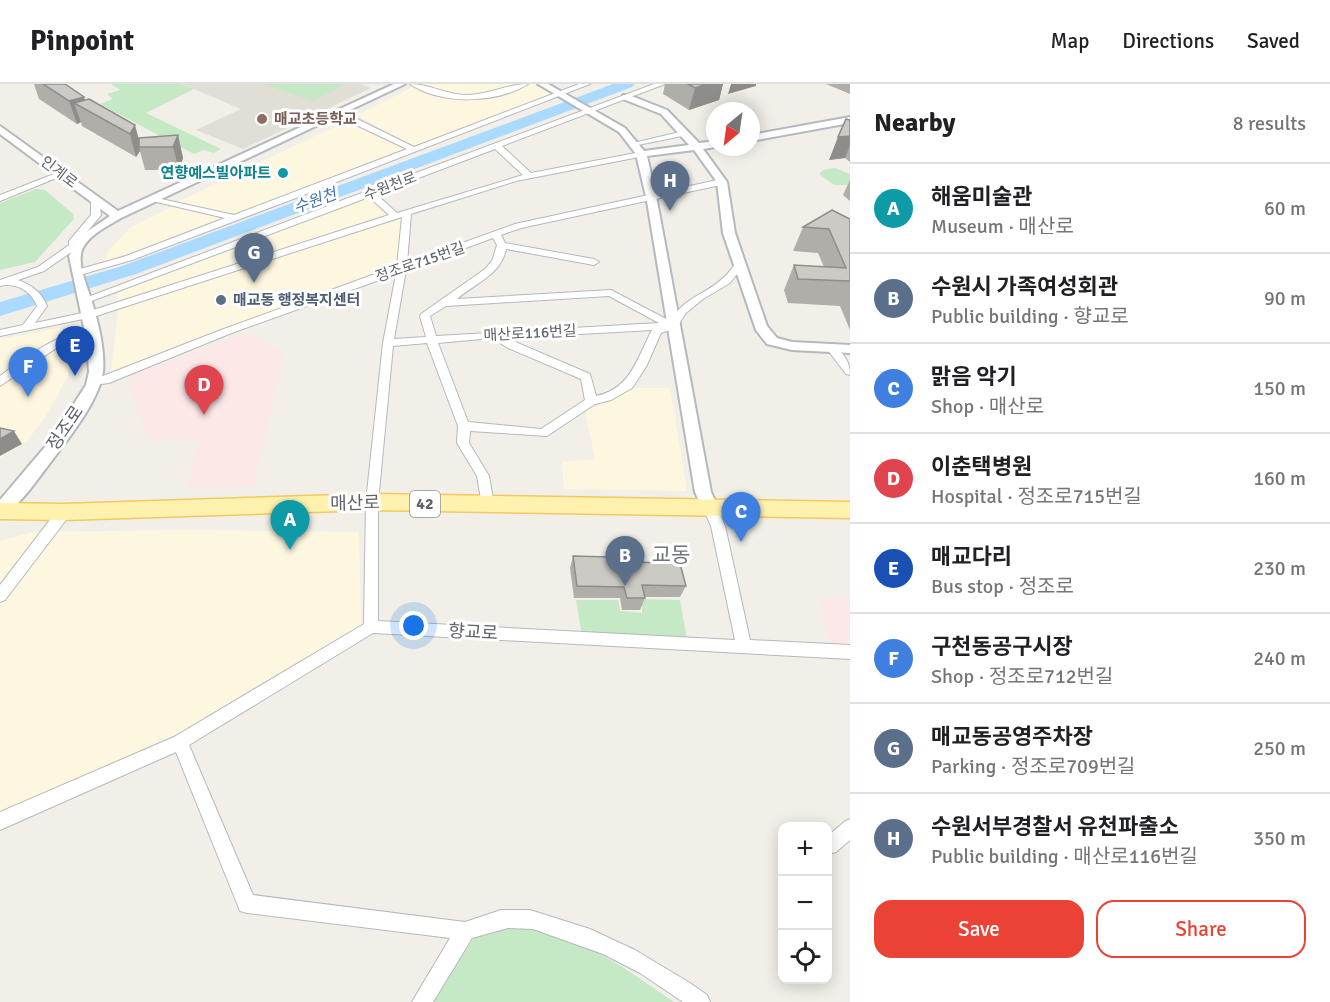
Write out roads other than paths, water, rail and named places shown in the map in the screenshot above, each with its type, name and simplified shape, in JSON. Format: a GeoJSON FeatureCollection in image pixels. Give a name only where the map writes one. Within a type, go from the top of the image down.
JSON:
{"type":"FeatureCollection","features":[{"type":"Feature","properties":{"kind":"main road","name":"매산로"},"geometry":{"type":"LineString","coordinates":[[0,510],[64,512],[372,502],[488,506],[850,510]]}},
{"type":"Feature","properties":{"kind":"street"},"geometry":{"type":"LineString","coordinates":[[5,282],[41,269],[117,216],[400,84]]}},
{"type":"Feature","properties":{"kind":"street"},"geometry":{"type":"LineString","coordinates":[[414,84],[438,94],[469,99],[482,98],[524,84]]}},
{"type":"Feature","properties":{"kind":"street"},"geometry":{"type":"LineString","coordinates":[[542,84],[622,130],[637,149],[651,196],[672,326],[703,492],[717,526],[744,646]]}},
{"type":"Feature","properties":{"kind":"street","name":"수원천로"},"geometry":{"type":"LineString","coordinates":[[80,274],[129,258],[586,84]]}},
{"type":"Feature","properties":{"kind":"street","name":"수원천로"},"geometry":{"type":"LineString","coordinates":[[85,299],[661,84]]}},
{"type":"Feature","properties":{"kind":"street"},"geometry":{"type":"LineString","coordinates":[[626,98],[664,112],[697,147],[722,182],[729,233],[750,290],[760,327],[772,341],[792,346],[850,349]]}},
{"type":"Feature","properties":{"kind":"street"},"geometry":{"type":"LineString","coordinates":[[338,113],[413,149]]}},
{"type":"Feature","properties":{"kind":"street"},"geometry":{"type":"LineString","coordinates":[[760,136],[850,120]]}},
{"type":"Feature","properties":{"kind":"street","name":"인계로"},"geometry":{"type":"LineString","coordinates":[[0,129],[117,216]]}},
{"type":"Feature","properties":{"kind":"street"},"geometry":{"type":"LineString","coordinates":[[0,333],[89,315],[395,216],[525,177],[637,149],[684,133]]}},
{"type":"Feature","properties":{"kind":"street"},"geometry":{"type":"LineString","coordinates":[[496,145],[525,177]]}},
{"type":"Feature","properties":{"kind":"street"},"geometry":{"type":"LineString","coordinates":[[637,149],[706,146]]}},
{"type":"Feature","properties":{"kind":"street"},"geometry":{"type":"LineString","coordinates":[[0,198],[62,174]]}},
{"type":"Feature","properties":{"kind":"street","name":"정조로715번길"},"geometry":{"type":"LineString","coordinates":[[93,381],[105,380],[402,267],[500,240],[518,226],[722,182]]}},
{"type":"Feature","properties":{"kind":"street"},"geometry":{"type":"LineString","coordinates":[[309,189],[335,207]]}},
{"type":"Feature","properties":{"kind":"street"},"geometry":{"type":"LineString","coordinates":[[370,193],[395,216]]}},
{"type":"Feature","properties":{"kind":"street"},"geometry":{"type":"LineString","coordinates":[[155,199],[235,218]]}},
{"type":"Feature","properties":{"kind":"street"},"geometry":{"type":"LineString","coordinates":[[61,255],[96,214],[95,200]]}},
{"type":"Feature","properties":{"kind":"street"},"geometry":{"type":"LineString","coordinates":[[0,821],[180,742],[372,627],[372,502],[388,343],[402,267],[407,213]]}},
{"type":"Feature","properties":{"kind":"street","name":"정조로"},"geometry":{"type":"LineString","coordinates":[[0,510],[32,476],[56,442],[88,393],[96,374],[89,315],[75,262],[76,251],[84,239]]}},
{"type":"Feature","properties":{"kind":"street"},"geometry":{"type":"LineString","coordinates":[[488,506],[483,476],[463,443],[464,426],[424,316],[438,304],[444,303],[492,270],[500,240],[594,262]]}},
{"type":"Feature","properties":{"kind":"street"},"geometry":{"type":"LineString","coordinates":[[464,426],[543,433],[566,420],[591,401],[606,399],[634,380],[657,331],[672,326],[682,311],[699,297],[726,281],[740,265]]}},
{"type":"Feature","properties":{"kind":"street"},"geometry":{"type":"LineString","coordinates":[[5,282],[27,287],[40,299],[42,306],[26,328]]}},
{"type":"Feature","properties":{"kind":"street","name":"매산로116번길"},"geometry":{"type":"LineString","coordinates":[[444,303],[611,293],[672,326]]}},
{"type":"Feature","properties":{"kind":"street","name":"매산로116번길"},"geometry":{"type":"LineString","coordinates":[[388,343],[672,326]]}},
{"type":"Feature","properties":{"kind":"street"},"geometry":{"type":"LineString","coordinates":[[0,382],[14,370],[71,335],[90,330]]}},
{"type":"Feature","properties":{"kind":"street"},"geometry":{"type":"LineString","coordinates":[[494,335],[512,346],[586,377],[591,401]]}},
{"type":"Feature","properties":{"kind":"street"},"geometry":{"type":"LineString","coordinates":[[832,349],[850,371]]}},
{"type":"Feature","properties":{"kind":"street"},"geometry":{"type":"LineString","coordinates":[[0,596],[64,512]]}},
{"type":"Feature","properties":{"kind":"street","name":"향교로"},"geometry":{"type":"LineString","coordinates":[[372,627],[850,652]]}},
{"type":"Feature","properties":{"kind":"street"},"geometry":{"type":"LineString","coordinates":[[180,742],[247,904],[465,931]]}},
{"type":"Feature","properties":{"kind":"street"},"geometry":{"type":"LineString","coordinates":[[832,844],[850,828]]}},
{"type":"Feature","properties":{"kind":"street"},"geometry":{"type":"LineString","coordinates":[[422,1002],[465,931],[483,922],[523,918],[574,932],[633,958],[669,979],[700,1002]]}},
{"type":"Feature","properties":{"kind":"waterway","name":"수원천"},"geometry":{"type":"LineString","coordinates":[[0,309],[129,270],[627,84]]}},
{"type":"Feature","properties":{"kind":"place","name":"매교초등학교"},"geometry":{"type":"Point","coordinates":[262,119]}},
{"type":"Feature","properties":{"kind":"place","name":"연향예스빌아파트"},"geometry":{"type":"Point","coordinates":[283,173]}},
{"type":"Feature","properties":{"kind":"place","name":"수원서부경찰서 유천파출소"},"geometry":{"type":"Point","coordinates":[670,211]}},
{"type":"Feature","properties":{"kind":"place","name":"매교동공영주차장"},"geometry":{"type":"Point","coordinates":[254,283]}},
{"type":"Feature","properties":{"kind":"place","name":"매교동 행정복지센터"},"geometry":{"type":"Point","coordinates":[221,300]}},
{"type":"Feature","properties":{"kind":"place","name":"매교다리"},"geometry":{"type":"Point","coordinates":[75,376]}},
{"type":"Feature","properties":{"kind":"place","name":"구천동공구시장"},"geometry":{"type":"Point","coordinates":[28,397]}},
{"type":"Feature","properties":{"kind":"place","name":"이춘택병원"},"geometry":{"type":"Point","coordinates":[204,415]}},
{"type":"Feature","properties":{"kind":"place","name":"맑음 악기"},"geometry":{"type":"Point","coordinates":[741,542]}},
{"type":"Feature","properties":{"kind":"place","name":"해움미술관"},"geometry":{"type":"Point","coordinates":[290,550]}},
{"type":"Feature","properties":{"kind":"place","name":"수원시 가족여성회관"},"geometry":{"type":"Point","coordinates":[625,586]}},
{"type":"Feature","properties":{"kind":"district","name":"교동"},"geometry":{"type":"Point","coordinates":[671,555]}}]}
